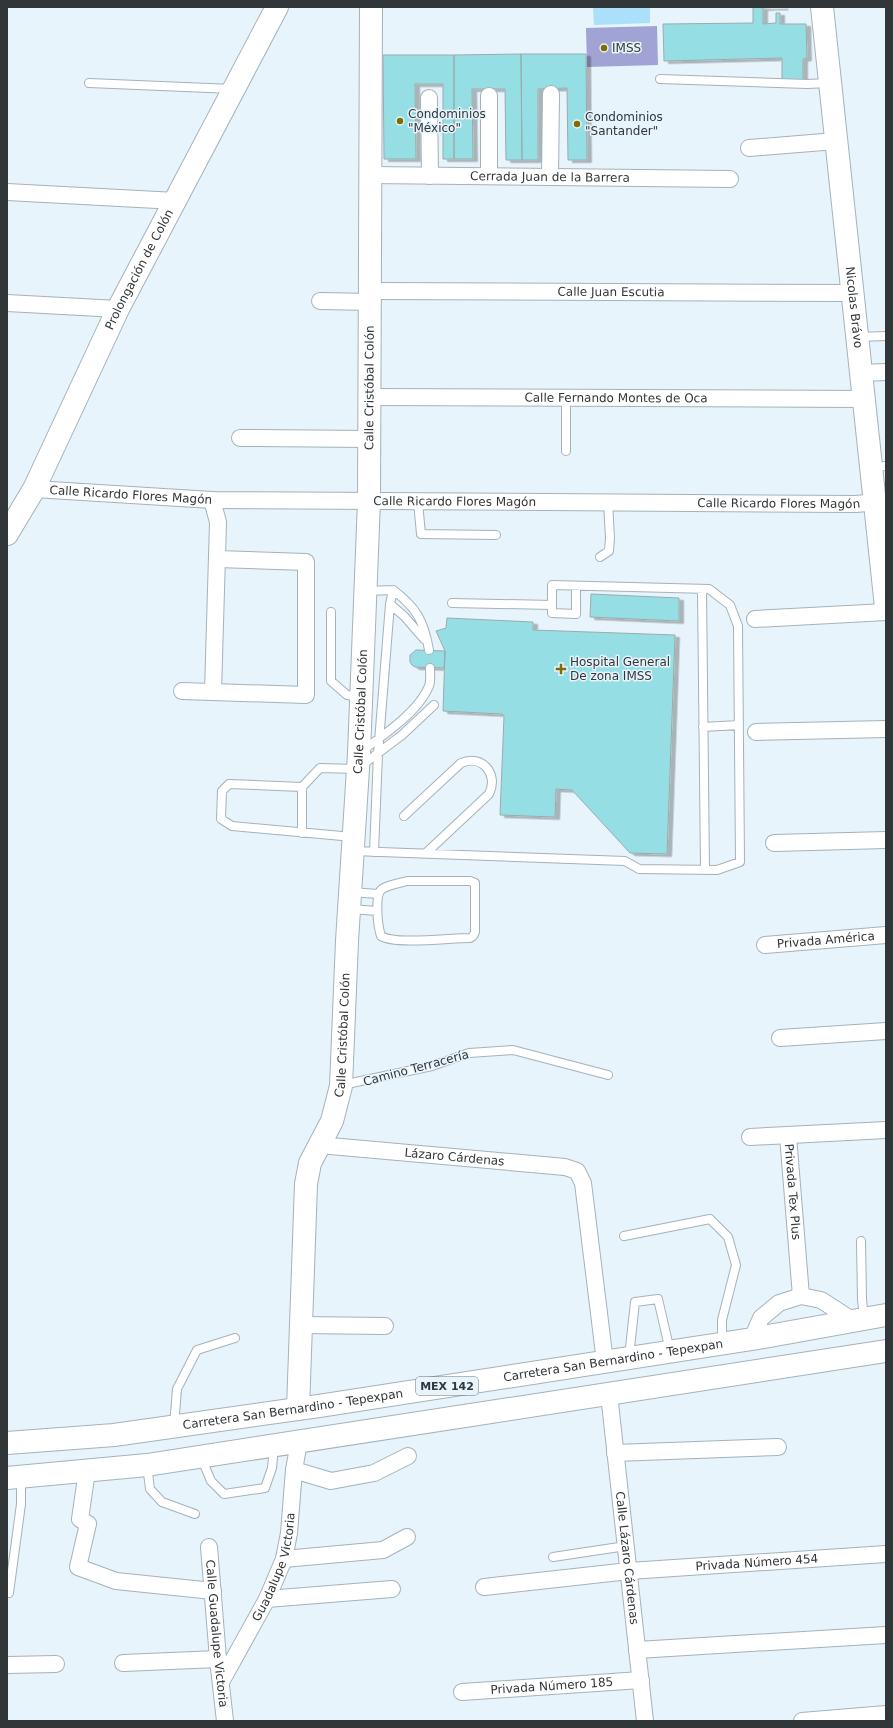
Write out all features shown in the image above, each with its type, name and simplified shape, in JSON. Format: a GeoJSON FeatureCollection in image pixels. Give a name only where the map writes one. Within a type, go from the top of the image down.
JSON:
{"type":"FeatureCollection","features":[{"type":"Feature","properties":{"kind":"main road","name":"Prolongación de Colón"},"geometry":{"type":"LineString","coordinates":[[7,534],[34,489],[118,310],[277,7]]}},
{"type":"Feature","properties":{"kind":"main road","name":"Calle Cristóbal Colón"},"geometry":{"type":"LineString","coordinates":[[298,1409],[306,1184],[310,1163],[318,1145],[332,1121],[338,1104],[341,1086],[349,901],[360,847],[365,758],[361,697],[366,591],[370,439],[371,7]]}},
{"type":"Feature","properties":{"kind":"main road","name":"Nicolas Brávo"},"geometry":{"type":"LineString","coordinates":[[822,7],[863,399],[879,466],[886,607]]}},
{"type":"Feature","properties":{"kind":"main road","name":"Carretera San Bernardino - Tepexpan"},"geometry":{"type":"LineString","coordinates":[[7,1443],[114,1435],[298,1409],[605,1362],[886,1315]]}},
{"type":"Feature","properties":{"kind":"main road"},"geometry":{"type":"LineString","coordinates":[[14,1477],[147,1465],[886,1351]]}},
{"type":"Feature","properties":{"kind":"street"},"geometry":{"type":"LineString","coordinates":[[550,177],[551,94]]}},
{"type":"Feature","properties":{"kind":"street"},"geometry":{"type":"LineString","coordinates":[[488,176],[489,96]]}},
{"type":"Feature","properties":{"kind":"street"},"geometry":{"type":"LineString","coordinates":[[429,98],[430,176]]}},
{"type":"Feature","properties":{"kind":"street"},"geometry":{"type":"LineString","coordinates":[[749,148],[836,141]]}},
{"type":"Feature","properties":{"kind":"street","name":"Cerrada Juan de la Barrera"},"geometry":{"type":"LineString","coordinates":[[370,175],[730,179]]}},
{"type":"Feature","properties":{"kind":"street"},"geometry":{"type":"LineString","coordinates":[[7,192],[176,201]]}},
{"type":"Feature","properties":{"kind":"street","name":"Calle Juan Escutia"},"geometry":{"type":"LineString","coordinates":[[320,301],[370,297],[852,293]]}},
{"type":"Feature","properties":{"kind":"street"},"geometry":{"type":"LineString","coordinates":[[7,303],[118,310]]}},
{"type":"Feature","properties":{"kind":"street"},"geometry":{"type":"LineString","coordinates":[[861,373],[886,372]]}},
{"type":"Feature","properties":{"kind":"street","name":"Calle Fernando Montes de Oca"},"geometry":{"type":"LineString","coordinates":[[370,397],[863,399]]}},
{"type":"Feature","properties":{"kind":"street"},"geometry":{"type":"LineString","coordinates":[[240,438],[370,439]]}},
{"type":"Feature","properties":{"kind":"street","name":"Calle Ricardo Flores Magón"},"geometry":{"type":"LineString","coordinates":[[34,489],[212,500],[856,504],[881,501]]}},
{"type":"Feature","properties":{"kind":"street"},"geometry":{"type":"LineString","coordinates":[[212,500],[218,522],[213,692]]}},
{"type":"Feature","properties":{"kind":"street"},"geometry":{"type":"LineString","coordinates":[[182,691],[306,694],[306,562],[217,559]]}},
{"type":"Feature","properties":{"kind":"street"},"geometry":{"type":"LineString","coordinates":[[755,619],[886,612]]}},
{"type":"Feature","properties":{"kind":"street"},"geometry":{"type":"LineString","coordinates":[[756,732],[886,729]]}},
{"type":"Feature","properties":{"kind":"street"},"geometry":{"type":"LineString","coordinates":[[774,843],[886,840]]}},
{"type":"Feature","properties":{"kind":"street","name":"Privada América"},"geometry":{"type":"LineString","coordinates":[[765,945],[886,935]]}},
{"type":"Feature","properties":{"kind":"street"},"geometry":{"type":"LineString","coordinates":[[780,1038],[886,1031]]}},
{"type":"Feature","properties":{"kind":"street","name":"Privada Tex Plus"},"geometry":{"type":"LineString","coordinates":[[801,1296],[788,1136],[886,1130]]}},
{"type":"Feature","properties":{"kind":"street"},"geometry":{"type":"LineString","coordinates":[[750,1137],[788,1136]]}},
{"type":"Feature","properties":{"kind":"street","name":"Lázaro Cárdenas"},"geometry":{"type":"LineString","coordinates":[[318,1145],[564,1166],[577,1171],[583,1183],[605,1362]]}},
{"type":"Feature","properties":{"kind":"street"},"geometry":{"type":"LineString","coordinates":[[752,1338],[761,1318],[779,1302],[801,1296],[822,1300],[858,1319]]}},
{"type":"Feature","properties":{"kind":"street"},"geometry":{"type":"LineString","coordinates":[[300,1325],[385,1326]]}},
{"type":"Feature","properties":{"kind":"street","name":"Calle Lázaro Cárdenas"},"geometry":{"type":"LineString","coordinates":[[608,1394],[646,1721]]}},
{"type":"Feature","properties":{"kind":"street","name":"Guadalupe Victoria"},"geometry":{"type":"LineString","coordinates":[[221,1682],[267,1599],[284,1559],[289,1533],[294,1470],[299,1442]]}},
{"type":"Feature","properties":{"kind":"street"},"geometry":{"type":"LineString","coordinates":[[615,1453],[778,1447]]}},
{"type":"Feature","properties":{"kind":"street"},"geometry":{"type":"LineString","coordinates":[[294,1470],[331,1481],[374,1473],[408,1456]]}},
{"type":"Feature","properties":{"kind":"street"},"geometry":{"type":"LineString","coordinates":[[87,1471],[80,1519],[88,1524],[78,1566],[116,1581],[213,1591]]}},
{"type":"Feature","properties":{"kind":"street"},"geometry":{"type":"LineString","coordinates":[[284,1559],[383,1550],[407,1537]]}},
{"type":"Feature","properties":{"kind":"street","name":"Calle Guadalupe Victoria"},"geometry":{"type":"LineString","coordinates":[[209,1547],[218,1659],[225,1721]]}},
{"type":"Feature","properties":{"kind":"street","name":"Privada Número 454"},"geometry":{"type":"LineString","coordinates":[[484,1587],[629,1571],[886,1554]]}},
{"type":"Feature","properties":{"kind":"street"},"geometry":{"type":"LineString","coordinates":[[267,1599],[392,1588]]}},
{"type":"Feature","properties":{"kind":"street"},"geometry":{"type":"LineString","coordinates":[[638,1650],[886,1635]]}},
{"type":"Feature","properties":{"kind":"street"},"geometry":{"type":"LineString","coordinates":[[123,1663],[218,1659]]}},
{"type":"Feature","properties":{"kind":"street"},"geometry":{"type":"LineString","coordinates":[[7,1665],[56,1664]]}},
{"type":"Feature","properties":{"kind":"street","name":"Privada Número 185"},"geometry":{"type":"LineString","coordinates":[[462,1692],[641,1680]]}},
{"type":"Feature","properties":{"kind":"street"},"geometry":{"type":"LineString","coordinates":[[802,1721],[886,1714]]}},
{"type":"Feature","properties":{"kind":"lane"},"geometry":{"type":"LineString","coordinates":[[660,79],[807,84],[830,83]]}},
{"type":"Feature","properties":{"kind":"lane"},"geometry":{"type":"LineString","coordinates":[[89,83],[235,89]]}},
{"type":"Feature","properties":{"kind":"lane"},"geometry":{"type":"LineString","coordinates":[[857,337],[886,336]]}},
{"type":"Feature","properties":{"kind":"lane"},"geometry":{"type":"LineString","coordinates":[[566,398],[566,451]]}},
{"type":"Feature","properties":{"kind":"lane"},"geometry":{"type":"LineString","coordinates":[[418,502],[421,534],[496,535]]}},
{"type":"Feature","properties":{"kind":"lane"},"geometry":{"type":"LineString","coordinates":[[600,557],[609,551],[610,538],[608,502]]}},
{"type":"Feature","properties":{"kind":"lane"},"geometry":{"type":"LineString","coordinates":[[302,787],[229,784],[222,791],[221,819],[232,826],[302,833],[360,847],[425,854],[625,861],[639,868],[705,870],[716,870],[740,862],[738,626],[730,605],[709,589],[552,585],[552,613],[576,614],[576,586]]}},
{"type":"Feature","properties":{"kind":"lane"},"geometry":{"type":"LineString","coordinates":[[702,589],[705,870]]}},
{"type":"Feature","properties":{"kind":"lane"},"geometry":{"type":"LineString","coordinates":[[365,758],[380,738],[390,604],[393,590]]}},
{"type":"Feature","properties":{"kind":"lane"},"geometry":{"type":"LineString","coordinates":[[366,591],[393,590],[408,600],[419,616],[426,634],[429,650]]}},
{"type":"Feature","properties":{"kind":"lane"},"geometry":{"type":"LineString","coordinates":[[452,603],[552,605]]}},
{"type":"Feature","properties":{"kind":"lane"},"geometry":{"type":"LineString","coordinates":[[390,604],[404,616],[424,639]]}},
{"type":"Feature","properties":{"kind":"lane"},"geometry":{"type":"LineString","coordinates":[[331,612],[331,682],[347,695],[361,697]]}},
{"type":"Feature","properties":{"kind":"lane"},"geometry":{"type":"LineString","coordinates":[[365,758],[380,738],[414,708],[430,685],[430,668]]}},
{"type":"Feature","properties":{"kind":"lane"},"geometry":{"type":"LineString","coordinates":[[302,833],[302,787],[320,768],[365,758],[402,735],[434,705]]}},
{"type":"Feature","properties":{"kind":"lane"},"geometry":{"type":"LineString","coordinates":[[703,727],[739,725]]}},
{"type":"Feature","properties":{"kind":"lane"},"geometry":{"type":"LineString","coordinates":[[404,816],[461,763],[466,761],[478,761],[484,764],[491,773],[493,784],[489,794],[425,854]]}},
{"type":"Feature","properties":{"kind":"lane"},"geometry":{"type":"LineString","coordinates":[[407,881],[470,881],[475,883],[474,936],[470,938],[386,939],[381,936],[379,930],[377,911],[378,894],[382,889],[407,881]]}},
{"type":"Feature","properties":{"kind":"lane"},"geometry":{"type":"LineString","coordinates":[[349,901],[378,894]]}},
{"type":"Feature","properties":{"kind":"lane"},"geometry":{"type":"LineString","coordinates":[[349,901],[377,911]]}},
{"type":"Feature","properties":{"kind":"lane","name":"Camino Terracería"},"geometry":{"type":"LineString","coordinates":[[341,1086],[432,1066],[469,1053],[513,1050],[608,1075]]}},
{"type":"Feature","properties":{"kind":"lane"},"geometry":{"type":"LineString","coordinates":[[624,1236],[710,1220],[728,1237],[736,1265],[722,1320],[722,1343]]}},
{"type":"Feature","properties":{"kind":"lane"},"geometry":{"type":"LineString","coordinates":[[858,1319],[862,1300],[861,1241]]}},
{"type":"Feature","properties":{"kind":"lane"},"geometry":{"type":"LineString","coordinates":[[628,1358],[635,1302],[658,1300],[670,1351]]}},
{"type":"Feature","properties":{"kind":"lane"},"geometry":{"type":"LineString","coordinates":[[174,1426],[177,1389],[197,1350],[235,1338]]}},
{"type":"Feature","properties":{"kind":"lane"},"geometry":{"type":"LineString","coordinates":[[200,1457],[211,1481],[224,1494],[265,1488],[272,1468],[274,1446]]}},
{"type":"Feature","properties":{"kind":"lane"},"geometry":{"type":"LineString","coordinates":[[147,1465],[150,1489],[162,1502],[195,1514]]}},
{"type":"Feature","properties":{"kind":"lane"},"geometry":{"type":"LineString","coordinates":[[9,1593],[21,1504],[14,1477]]}},
{"type":"Feature","properties":{"kind":"lane"},"geometry":{"type":"LineString","coordinates":[[553,1557],[626,1546]]}},
{"type":"Feature","properties":{"kind":"shaded area"},"geometry":{"type":"Polygon","coordinates":[[[593,7],[650,7],[650,23],[594,25],[593,7]]]}},
{"type":"Feature","properties":{"kind":"shaded area"},"geometry":{"type":"Polygon","coordinates":[[[657,26],[658,65],[587,67],[586,28],[657,26]]]}},
{"type":"Feature","properties":{"kind":"building"},"geometry":{"type":"Polygon","coordinates":[[[753,7],[784,7],[763,8],[763,24],[776,23],[776,13],[780,13],[780,24],[806,24],[807,58],[803,59],[803,82],[782,83],[782,58],[664,61],[663,24],[753,23],[753,7]]]}},
{"type":"Feature","properties":{"kind":"building"},"geometry":{"type":"Polygon","coordinates":[[[521,54],[522,160],[506,160],[505,89],[472,89],[473,159],[454,159],[454,55],[521,54]]]}},
{"type":"Feature","properties":{"kind":"building","name":"Condominios \"Santander\""},"geometry":{"type":"Polygon","coordinates":[[[521,54],[586,54],[587,160],[568,160],[567,88],[538,89],[538,160],[522,160],[521,54]]]}},
{"type":"Feature","properties":{"kind":"building","name":"Condominios \"México\""},"geometry":{"type":"Polygon","coordinates":[[[383,55],[454,55],[454,159],[443,159],[443,84],[415,84],[416,159],[384,159],[383,55]]]}},
{"type":"Feature","properties":{"kind":"building"},"geometry":{"type":"Polygon","coordinates":[[[591,594],[679,598],[679,621],[590,617],[591,594]]]}},
{"type":"Feature","properties":{"kind":"building"},"geometry":{"type":"Polygon","coordinates":[[[447,618],[533,622],[533,630],[675,635],[667,854],[630,853],[572,790],[556,789],[555,817],[500,815],[504,716],[502,714],[443,711],[445,651],[436,631],[446,628],[447,618]]]}},
{"type":"Feature","properties":{"kind":"building"},"geometry":{"type":"Polygon","coordinates":[[[416,650],[445,651],[444,668],[415,667],[410,662],[410,655],[416,650]]]}},
{"type":"Feature","properties":{"kind":"place","name":"IMSS"},"geometry":{"type":"Point","coordinates":[604,48]}},
{"type":"Feature","properties":{"kind":"place","name":"Condominios \"México\""},"geometry":{"type":"Point","coordinates":[400,121]}},
{"type":"Feature","properties":{"kind":"place","name":"Condominios \"Santander\""},"geometry":{"type":"Point","coordinates":[577,124]}},
{"type":"Feature","properties":{"kind":"place","name":"Hospital General De zona IMSS"},"geometry":{"type":"Point","coordinates":[561,669]}}]}
